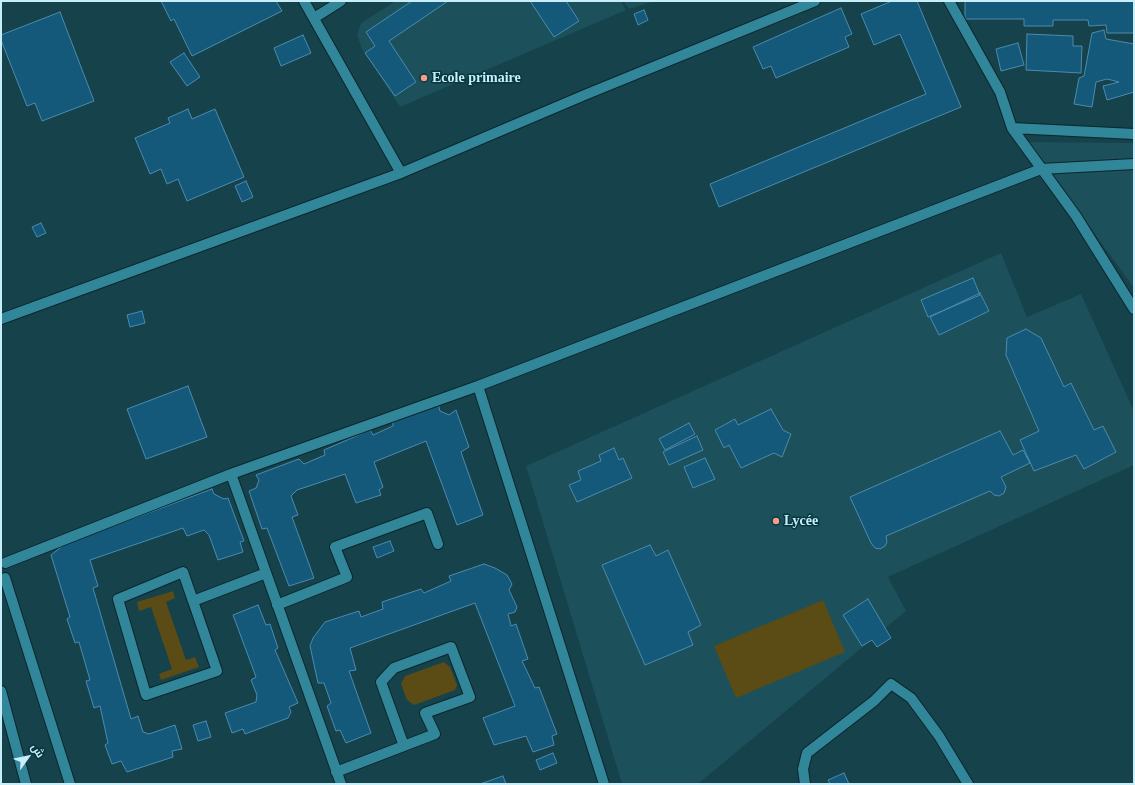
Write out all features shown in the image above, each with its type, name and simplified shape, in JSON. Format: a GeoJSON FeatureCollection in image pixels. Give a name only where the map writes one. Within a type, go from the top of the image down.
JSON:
{"type":"FeatureCollection","features":[{"type":"Feature","properties":{"kind":"street"},"geometry":{"type":"LineString","coordinates":[[304,1],[401,173]]}},
{"type":"Feature","properties":{"kind":"street"},"geometry":{"type":"LineString","coordinates":[[314,18],[341,1]]}},
{"type":"Feature","properties":{"kind":"street"},"geometry":{"type":"LineString","coordinates":[[1,318],[401,173],[609,85],[814,1]]}},
{"type":"Feature","properties":{"kind":"street"},"geometry":{"type":"LineString","coordinates":[[949,1],[1000,92],[1012,128],[1076,216],[1134,309]]}},
{"type":"Feature","properties":{"kind":"street"},"geometry":{"type":"LineString","coordinates":[[1012,128],[1134,134]]}},
{"type":"Feature","properties":{"kind":"street"},"geometry":{"type":"LineString","coordinates":[[70,784],[3,581],[6,571],[3,560],[231,474],[478,386],[1041,169],[1134,164]]}},
{"type":"Feature","properties":{"kind":"street"},"geometry":{"type":"LineString","coordinates":[[478,386],[604,784]]}},
{"type":"Feature","properties":{"kind":"street"},"geometry":{"type":"LineString","coordinates":[[231,474],[340,784]]}},
{"type":"Feature","properties":{"kind":"street"},"geometry":{"type":"LineString","coordinates":[[277,605],[347,577],[335,547],[342,544],[427,513],[438,544]]}},
{"type":"Feature","properties":{"kind":"street"},"geometry":{"type":"LineString","coordinates":[[183,572],[193,601],[216,671],[146,695],[118,599],[183,572]]}},
{"type":"Feature","properties":{"kind":"street"},"geometry":{"type":"LineString","coordinates":[[193,601],[266,573]]}},
{"type":"Feature","properties":{"kind":"street"},"geometry":{"type":"LineString","coordinates":[[336,772],[404,746],[435,734],[425,713],[470,698],[450,647],[394,668],[382,682],[404,746]]}},
{"type":"Feature","properties":{"kind":"street"},"geometry":{"type":"LineString","coordinates":[[805,784],[803,768],[807,752],[874,701],[891,684],[911,698],[940,736],[968,784]]}},
{"type":"Feature","properties":{"kind":"street"},"geometry":{"type":"LineString","coordinates":[[1,692],[26,784]]}},
{"type":"Feature","properties":{"kind":"shaded area","name":"Ecole primaire"},"geometry":{"type":"Polygon","coordinates":[[[396,1],[621,1],[626,10],[400,107],[362,49],[357,35],[361,23],[396,1]]]}},
{"type":"Feature","properties":{"kind":"shaded area"},"geometry":{"type":"Polygon","coordinates":[[[623,1],[655,1],[629,9],[623,1]]]}},
{"type":"Feature","properties":{"kind":"shaded area"},"geometry":{"type":"Polygon","coordinates":[[[1028,142],[1134,143],[1134,288],[1028,142]]]}},
{"type":"Feature","properties":{"kind":"shaded area","name":"Lycée"},"geometry":{"type":"Polygon","coordinates":[[[1001,253],[1027,317],[1081,294],[1134,411],[1134,465],[888,577],[906,611],[698,784],[622,784],[526,466],[1001,253]]]}},
{"type":"Feature","properties":{"kind":"shaded area"},"geometry":{"type":"Polygon","coordinates":[[[173,591],[175,598],[166,602],[186,660],[195,657],[199,667],[161,680],[159,674],[172,669],[151,607],[139,611],[137,602],[173,591]]]}},
{"type":"Feature","properties":{"kind":"shaded area"},"geometry":{"type":"Polygon","coordinates":[[[823,600],[845,652],[736,698],[714,646],[823,600]]]}},
{"type":"Feature","properties":{"kind":"shaded area"},"geometry":{"type":"Polygon","coordinates":[[[444,662],[450,667],[457,685],[455,690],[414,705],[407,700],[401,684],[405,676],[444,662]]]}},
{"type":"Feature","properties":{"kind":"building"},"geometry":{"type":"Polygon","coordinates":[[[161,1],[276,1],[282,11],[192,56],[174,19],[171,21],[161,1]]]}},
{"type":"Feature","properties":{"kind":"building"},"geometry":{"type":"Polygon","coordinates":[[[412,1],[448,1],[389,41],[416,82],[395,96],[365,53],[375,46],[366,32],[412,1]]]}},
{"type":"Feature","properties":{"kind":"building"},"geometry":{"type":"Polygon","coordinates":[[[530,1],[566,1],[579,21],[554,37],[530,1]]]}},
{"type":"Feature","properties":{"kind":"building"},"geometry":{"type":"Polygon","coordinates":[[[892,1],[917,1],[961,107],[719,207],[710,184],[926,94],[900,34],[874,45],[861,14],[892,1]]]}},
{"type":"Feature","properties":{"kind":"building"},"geometry":{"type":"Polygon","coordinates":[[[965,1],[1134,1],[1134,33],[1107,33],[1106,25],[1089,26],[1088,20],[1053,20],[1053,26],[1024,26],[1024,19],[965,19],[965,1]]]}},
{"type":"Feature","properties":{"kind":"building"},"geometry":{"type":"Polygon","coordinates":[[[841,8],[852,34],[845,37],[849,47],[776,78],[771,66],[763,69],[753,47],[841,8]]]}},
{"type":"Feature","properties":{"kind":"building"},"geometry":{"type":"Polygon","coordinates":[[[644,10],[648,20],[638,25],[634,14],[644,10]]]}},
{"type":"Feature","properties":{"kind":"building"},"geometry":{"type":"Polygon","coordinates":[[[60,12],[94,101],[42,121],[35,103],[27,106],[1,40],[1,35],[60,12]]]}},
{"type":"Feature","properties":{"kind":"building"},"geometry":{"type":"Polygon","coordinates":[[[1104,30],[1106,39],[1134,44],[1134,92],[1107,100],[1103,86],[1119,82],[1107,79],[1096,82],[1092,107],[1074,104],[1079,78],[1084,76],[1092,33],[1104,30]]]}},
{"type":"Feature","properties":{"kind":"building"},"geometry":{"type":"Polygon","coordinates":[[[1027,34],[1073,36],[1073,46],[1082,46],[1081,73],[1026,70],[1027,34]]]}},
{"type":"Feature","properties":{"kind":"building"},"geometry":{"type":"Polygon","coordinates":[[[303,35],[311,53],[281,66],[274,48],[303,35]]]}},
{"type":"Feature","properties":{"kind":"building"},"geometry":{"type":"Polygon","coordinates":[[[1018,43],[1024,65],[1001,71],[996,49],[1018,43]]]}},
{"type":"Feature","properties":{"kind":"building"},"geometry":{"type":"Polygon","coordinates":[[[184,53],[200,77],[187,86],[170,62],[184,53]]]}},
{"type":"Feature","properties":{"kind":"building"},"geometry":{"type":"Polygon","coordinates":[[[188,109],[192,119],[215,109],[244,177],[187,201],[178,179],[167,184],[161,169],[150,174],[135,138],[170,123],[168,118],[188,109]]]}},
{"type":"Feature","properties":{"kind":"building"},"geometry":{"type":"Polygon","coordinates":[[[246,181],[253,197],[242,202],[235,186],[246,181]]]}},
{"type":"Feature","properties":{"kind":"building"},"geometry":{"type":"Polygon","coordinates":[[[41,223],[46,233],[37,237],[32,227],[41,223]]]}},
{"type":"Feature","properties":{"kind":"building"},"geometry":{"type":"Polygon","coordinates":[[[973,278],[980,295],[928,317],[921,300],[973,278]]]}},
{"type":"Feature","properties":{"kind":"building"},"geometry":{"type":"Polygon","coordinates":[[[980,293],[989,311],[939,335],[930,317],[980,293]]]}},
{"type":"Feature","properties":{"kind":"building"},"geometry":{"type":"Polygon","coordinates":[[[142,311],[145,323],[130,327],[127,315],[142,311]]]}},
{"type":"Feature","properties":{"kind":"building"},"geometry":{"type":"Polygon","coordinates":[[[1026,329],[1041,338],[1064,387],[1071,383],[1094,430],[1103,426],[1116,452],[1084,469],[1076,455],[1034,471],[1020,440],[1039,431],[1006,355],[1007,338],[1026,329]]]}},
{"type":"Feature","properties":{"kind":"building"},"geometry":{"type":"Polygon","coordinates":[[[188,386],[207,437],[146,459],[127,409],[188,386]]]}},
{"type":"Feature","properties":{"kind":"building"},"geometry":{"type":"Polygon","coordinates":[[[438,404],[440,411],[449,415],[456,410],[469,447],[461,452],[483,515],[457,525],[426,441],[374,462],[383,487],[379,490],[381,495],[356,503],[345,474],[297,490],[291,496],[298,515],[292,517],[314,578],[289,586],[267,528],[262,529],[249,491],[256,488],[259,480],[256,475],[299,459],[304,464],[325,455],[324,450],[370,430],[373,435],[393,426],[393,422],[438,404]]]}},
{"type":"Feature","properties":{"kind":"building"},"geometry":{"type":"Polygon","coordinates":[[[771,409],[783,430],[791,434],[782,457],[774,453],[741,468],[729,445],[724,448],[715,430],[735,419],[738,425],[771,409]]]}},
{"type":"Feature","properties":{"kind":"building"},"geometry":{"type":"Polygon","coordinates":[[[689,423],[695,434],[665,450],[659,439],[689,423]]]}},
{"type":"Feature","properties":{"kind":"building"},"geometry":{"type":"Polygon","coordinates":[[[1000,431],[1013,455],[1023,450],[1030,463],[1001,477],[1006,487],[1004,493],[999,496],[994,495],[990,491],[886,536],[887,542],[885,546],[880,549],[875,548],[871,543],[850,497],[1000,431]]]}},
{"type":"Feature","properties":{"kind":"building"},"geometry":{"type":"Polygon","coordinates":[[[697,436],[703,450],[669,465],[663,452],[697,436]]]}},
{"type":"Feature","properties":{"kind":"building"},"geometry":{"type":"Polygon","coordinates":[[[614,448],[619,460],[623,458],[632,478],[577,502],[569,485],[581,480],[578,471],[601,461],[599,455],[614,448]]]}},
{"type":"Feature","properties":{"kind":"building"},"geometry":{"type":"Polygon","coordinates":[[[705,458],[715,479],[693,488],[684,467],[705,458]]]}},
{"type":"Feature","properties":{"kind":"building"},"geometry":{"type":"Polygon","coordinates":[[[212,489],[214,494],[224,499],[228,498],[244,541],[240,542],[243,552],[218,560],[209,535],[204,530],[187,536],[183,528],[90,560],[98,586],[93,588],[131,719],[138,716],[143,732],[149,734],[175,725],[182,749],[172,751],[173,757],[127,772],[121,761],[112,764],[105,745],[108,743],[100,706],[94,708],[86,681],[90,680],[79,642],[75,643],[67,619],[70,617],[51,555],[65,544],[212,489]]]}},
{"type":"Feature","properties":{"kind":"building"},"geometry":{"type":"Polygon","coordinates":[[[390,541],[394,551],[377,558],[373,547],[390,541]]]}},
{"type":"Feature","properties":{"kind":"building"},"geometry":{"type":"Polygon","coordinates":[[[650,545],[656,556],[668,550],[701,625],[688,632],[693,645],[645,665],[602,565],[650,545]]]}},
{"type":"Feature","properties":{"kind":"building"},"geometry":{"type":"Polygon","coordinates":[[[484,564],[507,575],[512,584],[509,590],[517,607],[515,612],[508,614],[511,626],[516,624],[528,659],[522,661],[535,688],[539,687],[557,734],[552,736],[554,745],[533,752],[526,736],[494,745],[483,718],[515,706],[475,603],[350,648],[356,670],[349,671],[371,733],[346,743],[340,730],[336,731],[327,706],[331,703],[324,683],[318,683],[310,646],[313,638],[325,622],[359,611],[361,617],[383,609],[382,602],[421,589],[424,593],[451,581],[449,576],[484,564]]]}},
{"type":"Feature","properties":{"kind":"building"},"geometry":{"type":"Polygon","coordinates":[[[868,599],[891,638],[877,647],[872,640],[862,646],[843,615],[868,599]]]}},
{"type":"Feature","properties":{"kind":"building"},"geometry":{"type":"Polygon","coordinates":[[[258,605],[266,625],[270,624],[278,648],[275,650],[298,703],[289,707],[291,712],[288,718],[245,734],[243,729],[232,733],[225,713],[256,702],[257,695],[251,680],[256,677],[233,615],[258,605]]]}},
{"type":"Feature","properties":{"kind":"building"},"geometry":{"type":"Polygon","coordinates":[[[206,721],[211,737],[198,741],[193,725],[206,721]]]}},
{"type":"Feature","properties":{"kind":"building"},"geometry":{"type":"Polygon","coordinates":[[[553,753],[557,763],[540,770],[536,760],[553,753]]]}},
{"type":"Feature","properties":{"kind":"building"},"geometry":{"type":"Polygon","coordinates":[[[844,773],[849,784],[830,784],[828,780],[844,773]]]}},
{"type":"Feature","properties":{"kind":"building"},"geometry":{"type":"Polygon","coordinates":[[[503,776],[506,784],[480,784],[503,776]]]}},
{"type":"Feature","properties":{"kind":"place","name":"Ecole primaire"},"geometry":{"type":"Point","coordinates":[424,78]}},
{"type":"Feature","properties":{"kind":"place","name":"Lycée"},"geometry":{"type":"Point","coordinates":[776,521]}}]}
